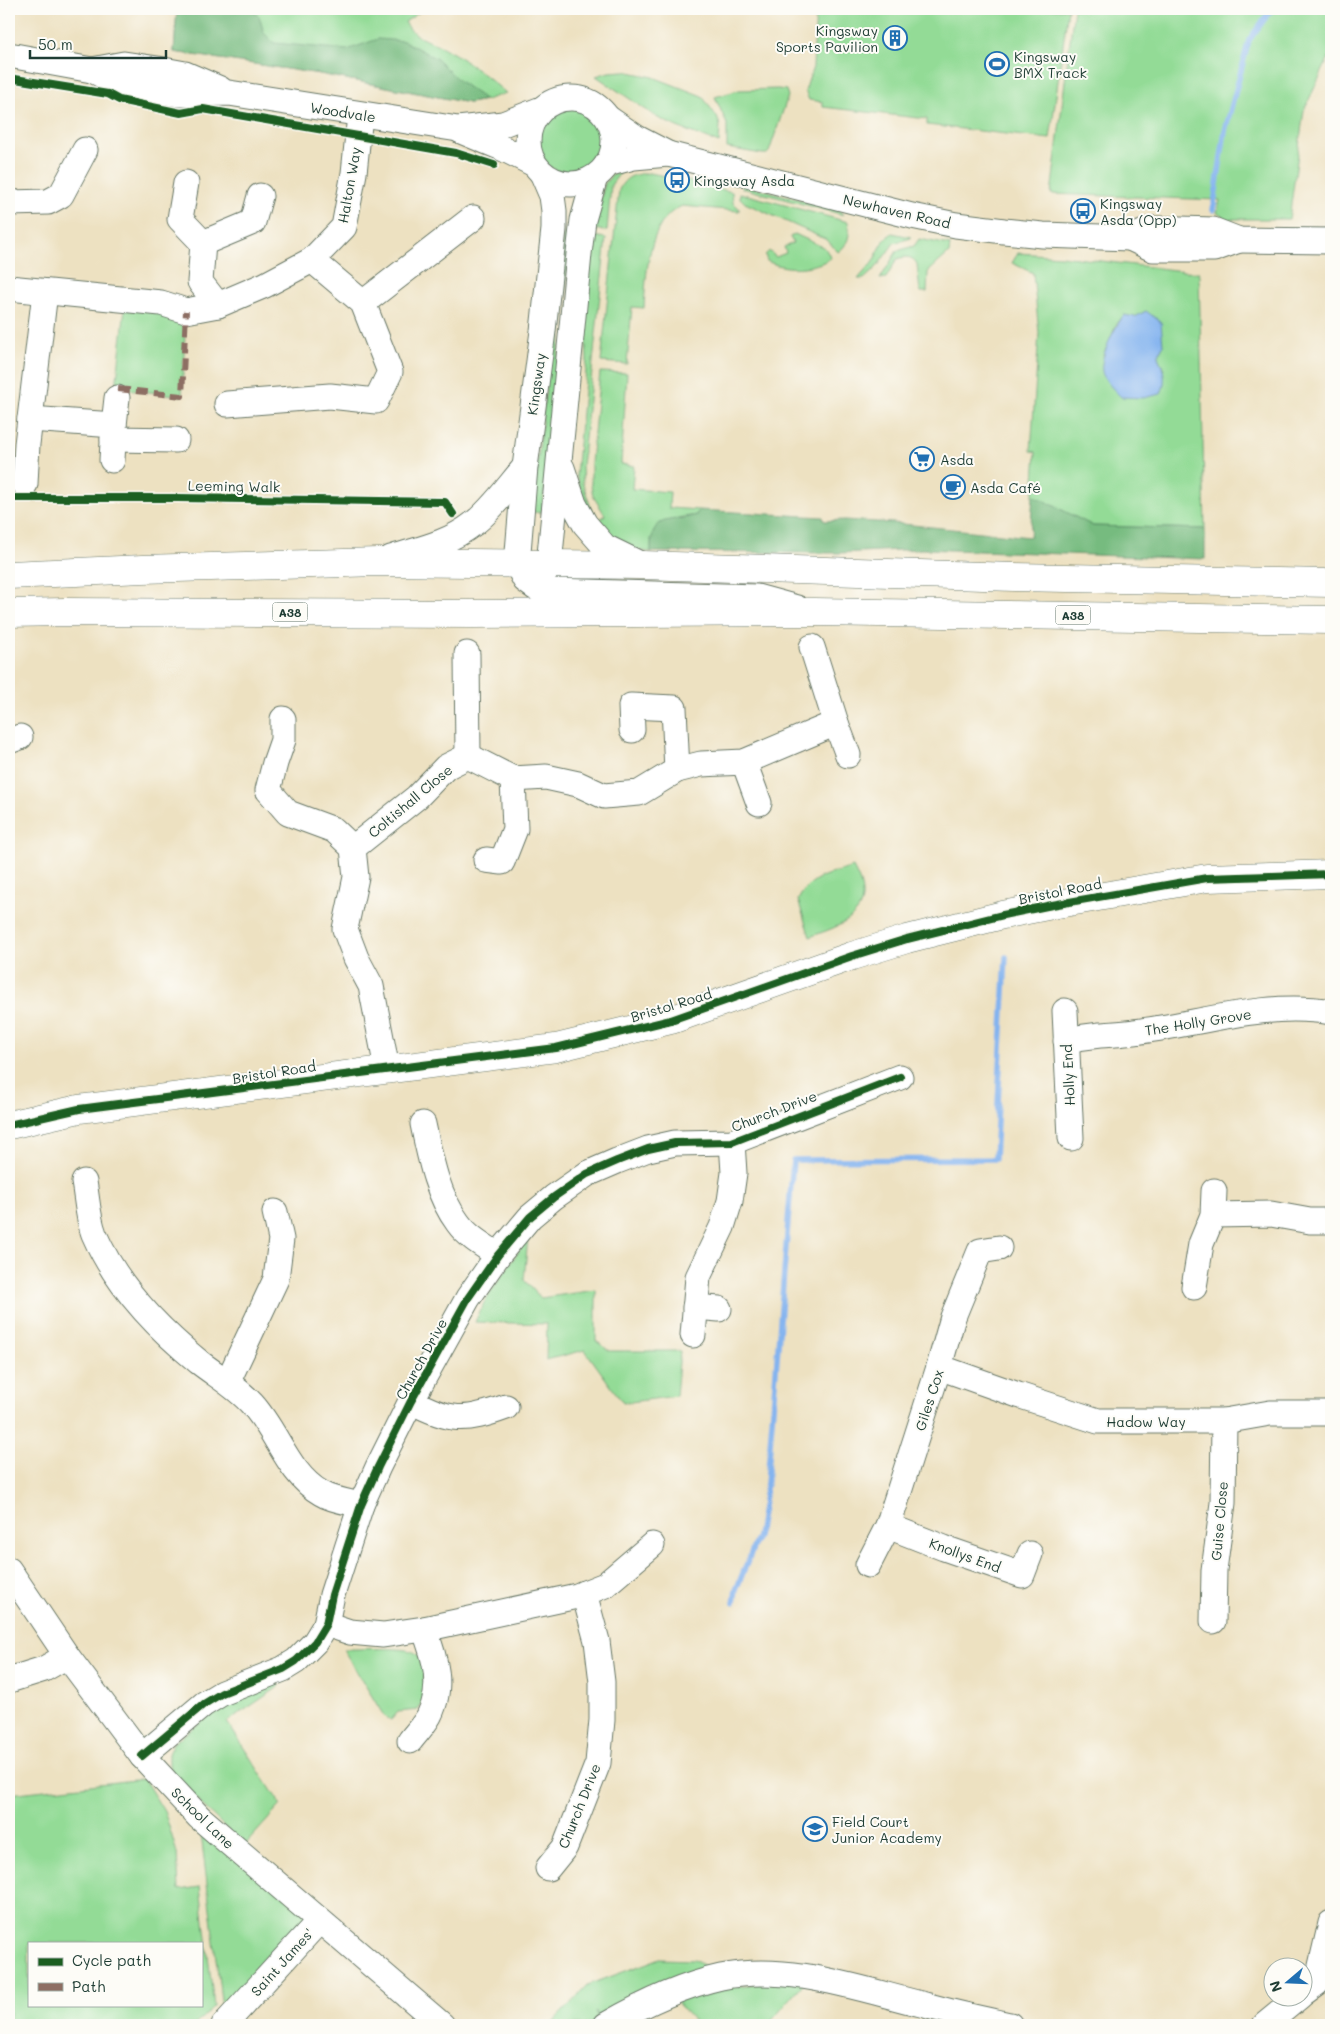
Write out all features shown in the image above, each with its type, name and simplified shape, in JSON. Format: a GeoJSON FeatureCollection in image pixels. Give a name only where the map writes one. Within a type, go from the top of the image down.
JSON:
{"type":"FeatureCollection","features":[{"type":"Feature","properties":{"kind":"main road"},"geometry":{"type":"LineString","coordinates":[[9,575],[378,562],[517,564],[542,576],[642,565],[1014,577],[1331,583]]}},
{"type":"Feature","properties":{"kind":"main road","name":"A38"},"geometry":{"type":"LineString","coordinates":[[9,613],[814,612],[1331,620]]}},
{"type":"Feature","properties":{"kind":"main road","name":"Bristol Road"},"geometry":{"type":"LineString","coordinates":[[9,1125],[79,1109],[218,1093],[386,1069],[521,1054],[588,1042],[671,1020],[852,956],[907,939],[1052,905],[1207,878],[1331,874]]}},
{"type":"Feature","properties":{"kind":"street","name":"Woodvale"},"geometry":{"type":"LineString","coordinates":[[9,55],[92,70],[122,85],[179,94],[229,93],[458,129],[502,148],[539,170]]}},
{"type":"Feature","properties":{"kind":"street"},"geometry":{"type":"LineString","coordinates":[[575,97],[588,100],[600,108],[608,118],[613,129],[614,141],[612,153],[601,171],[582,183],[568,184],[555,181],[539,170],[528,151],[527,137],[531,122],[539,110],[549,102],[575,97]]}},
{"type":"Feature","properties":{"kind":"street","name":"Woodvale"},"geometry":{"type":"LineString","coordinates":[[458,129],[503,124],[539,110]]}},
{"type":"Feature","properties":{"kind":"street","name":"Halton Way"},"geometry":{"type":"LineString","coordinates":[[9,288],[161,304],[186,310],[218,305],[265,285],[312,260],[344,227],[354,173],[360,114]]}},
{"type":"Feature","properties":{"kind":"street","name":"Newhaven Road"},"geometry":{"type":"LineString","coordinates":[[608,118],[637,138],[668,154],[912,216],[956,225],[1043,235],[1130,238],[1153,249],[1214,249],[1239,240],[1331,241]]}},
{"type":"Feature","properties":{"kind":"street"},"geometry":{"type":"LineString","coordinates":[[9,202],[48,202],[61,195],[85,150]]}},
{"type":"Feature","properties":{"kind":"street","name":"Newhaven Road"},"geometry":{"type":"LineString","coordinates":[[601,171],[634,157],[668,154]]}},
{"type":"Feature","properties":{"kind":"street","name":"Kingsway"},"geometry":{"type":"LineString","coordinates":[[517,564],[525,466],[543,332],[554,229],[552,196],[539,170]]}},
{"type":"Feature","properties":{"kind":"street","name":"Kingsway"},"geometry":{"type":"LineString","coordinates":[[542,576],[558,456],[583,220],[601,171]]}},
{"type":"Feature","properties":{"kind":"street"},"geometry":{"type":"LineString","coordinates":[[186,183],[180,219],[203,243],[200,282],[218,305]]}},
{"type":"Feature","properties":{"kind":"street"},"geometry":{"type":"LineString","coordinates":[[203,243],[253,222],[260,196]]}},
{"type":"Feature","properties":{"kind":"street"},"geometry":{"type":"LineString","coordinates":[[363,303],[474,218]]}},
{"type":"Feature","properties":{"kind":"street"},"geometry":{"type":"LineString","coordinates":[[227,404],[330,396],[376,401],[390,372],[363,303],[312,260]]}},
{"type":"Feature","properties":{"kind":"street"},"geometry":{"type":"LineString","coordinates":[[25,484],[30,419],[45,292]]}},
{"type":"Feature","properties":{"kind":"street"},"geometry":{"type":"LineString","coordinates":[[113,441],[117,398]]}},
{"type":"Feature","properties":{"kind":"street"},"geometry":{"type":"LineString","coordinates":[[30,419],[113,441],[176,440]]}},
{"type":"Feature","properties":{"kind":"street"},"geometry":{"type":"LineString","coordinates":[[558,456],[574,504],[585,524],[605,548],[642,565]]}},
{"type":"Feature","properties":{"kind":"street"},"geometry":{"type":"LineString","coordinates":[[378,562],[429,548],[456,536],[474,524],[525,466]]}},
{"type":"Feature","properties":{"kind":"street"},"geometry":{"type":"LineString","coordinates":[[515,613],[542,576],[552,591],[757,597],[814,612]]}},
{"type":"Feature","properties":{"kind":"street"},"geometry":{"type":"LineString","coordinates":[[812,647],[848,755]]}},
{"type":"Feature","properties":{"kind":"street"},"geometry":{"type":"LineString","coordinates":[[467,654],[468,756],[513,779],[546,777],[578,784],[604,796],[639,793],[677,770],[701,764],[744,762],[836,723]]}},
{"type":"Feature","properties":{"kind":"street"},"geometry":{"type":"LineString","coordinates":[[632,730],[631,706],[674,708],[677,770]]}},
{"type":"Feature","properties":{"kind":"street"},"geometry":{"type":"LineString","coordinates":[[284,719],[283,740],[274,763],[268,790],[288,813],[334,830],[353,848],[356,878],[345,929],[356,958],[371,986],[386,1069]]}},
{"type":"Feature","properties":{"kind":"street","name":"Coltishall Close"},"geometry":{"type":"LineString","coordinates":[[353,848],[417,797],[446,767],[468,756]]}},
{"type":"Feature","properties":{"kind":"street"},"geometry":{"type":"LineString","coordinates":[[744,762],[760,803]]}},
{"type":"Feature","properties":{"kind":"street"},"geometry":{"type":"LineString","coordinates":[[486,860],[502,862],[514,829],[513,779]]}},
{"type":"Feature","properties":{"kind":"street","name":"The Holly Grove"},"geometry":{"type":"LineString","coordinates":[[1066,1040],[1134,1032],[1237,1013],[1313,1009],[1331,1012]]}},
{"type":"Feature","properties":{"kind":"street","name":"Holly End"},"geometry":{"type":"LineString","coordinates":[[1065,1011],[1071,1138]]}},
{"type":"Feature","properties":{"kind":"street","name":"Church Drive"},"geometry":{"type":"LineString","coordinates":[[142,1756],[204,1704],[222,1693],[296,1661],[315,1642],[326,1624],[332,1595],[362,1505],[378,1467],[411,1401],[468,1298],[498,1255],[530,1217],[554,1197],[587,1174],[648,1149],[675,1143],[732,1142],[900,1077]]}},
{"type":"Feature","properties":{"kind":"street"},"geometry":{"type":"LineString","coordinates":[[422,1124],[436,1176],[458,1224],[471,1237],[498,1255]]}},
{"type":"Feature","properties":{"kind":"street","name":"Church Drive"},"geometry":{"type":"LineString","coordinates":[[694,1335],[698,1277],[722,1227],[730,1201],[734,1173],[732,1142]]}},
{"type":"Feature","properties":{"kind":"street"},"geometry":{"type":"LineString","coordinates":[[84,1182],[93,1233],[118,1280],[143,1310],[200,1362],[228,1381],[253,1404],[273,1432],[297,1472],[322,1494],[362,1505]]}},
{"type":"Feature","properties":{"kind":"street"},"geometry":{"type":"LineString","coordinates":[[1194,1287],[1201,1244],[1213,1203],[1310,1222],[1331,1221]]}},
{"type":"Feature","properties":{"kind":"street"},"geometry":{"type":"LineString","coordinates":[[228,1381],[276,1279],[281,1239],[275,1212]]}},
{"type":"Feature","properties":{"kind":"street","name":"Giles Cox"},"geometry":{"type":"LineString","coordinates":[[868,1565],[888,1526],[953,1317],[980,1251],[999,1248]]}},
{"type":"Feature","properties":{"kind":"street"},"geometry":{"type":"LineString","coordinates":[[695,1307],[719,1309]]}},
{"type":"Feature","properties":{"kind":"street","name":"Hadow Way"},"geometry":{"type":"LineString","coordinates":[[939,1367],[1018,1396],[1098,1421],[1224,1422],[1270,1413],[1331,1413]]}},
{"type":"Feature","properties":{"kind":"street","name":"Church Drive"},"geometry":{"type":"LineString","coordinates":[[411,1401],[441,1415],[462,1419],[483,1415],[506,1406]]}},
{"type":"Feature","properties":{"kind":"street","name":"Guise Close"},"geometry":{"type":"LineString","coordinates":[[1213,1621],[1214,1570],[1222,1503],[1224,1422]]}},
{"type":"Feature","properties":{"kind":"street","name":"Knollys End"},"geometry":{"type":"LineString","coordinates":[[888,1526],[1022,1575],[1030,1554]]}},
{"type":"Feature","properties":{"kind":"street"},"geometry":{"type":"LineString","coordinates":[[326,1624],[350,1632],[383,1635],[424,1629],[584,1594],[605,1585],[652,1544]]}},
{"type":"Feature","properties":{"kind":"street","name":"School Lane"},"geometry":{"type":"LineString","coordinates":[[9,1570],[67,1656],[142,1756],[199,1818],[442,2025]]}},
{"type":"Feature","properties":{"kind":"street","name":"Church Drive"},"geometry":{"type":"LineString","coordinates":[[548,1868],[565,1847],[598,1763],[602,1720],[602,1682],[597,1641],[584,1594]]}},
{"type":"Feature","properties":{"kind":"street"},"geometry":{"type":"LineString","coordinates":[[410,1741],[429,1716],[436,1696],[438,1673],[433,1652],[424,1629]]}},
{"type":"Feature","properties":{"kind":"street"},"geometry":{"type":"LineString","coordinates":[[9,1680],[44,1669],[67,1656]]}},
{"type":"Feature","properties":{"kind":"street","name":"Saint James'"},"geometry":{"type":"LineString","coordinates":[[224,2025],[319,1920]]}},
{"type":"Feature","properties":{"kind":"street"},"geometry":{"type":"LineString","coordinates":[[1265,2025],[1313,1991],[1331,1924]]}},
{"type":"Feature","properties":{"kind":"street"},"geometry":{"type":"LineString","coordinates":[[606,2025],[676,1990],[721,1977],[771,1973],[848,1985],[1010,2025]]}},
{"type":"Feature","properties":{"kind":"green space"},"geometry":{"type":"Polygon","coordinates":[[[177,9],[424,9],[405,22],[409,28],[423,39],[446,49],[462,59],[506,93],[486,100],[469,103],[320,74],[174,52],[177,9]]]}},
{"type":"Feature","properties":{"kind":"green space"},"geometry":{"type":"Polygon","coordinates":[[[177,9],[249,9],[259,16],[264,33],[274,43],[347,50],[378,39],[404,41],[437,59],[459,81],[486,100],[469,103],[320,74],[174,52],[177,9]]]}},
{"type":"Feature","properties":{"kind":"green space"},"geometry":{"type":"Polygon","coordinates":[[[816,9],[1068,9],[1050,139],[927,125],[927,119],[823,107],[823,102],[809,100],[805,91],[813,67],[816,9]]]}},
{"type":"Feature","properties":{"kind":"green space"},"geometry":{"type":"Polygon","coordinates":[[[1074,9],[1331,9],[1331,53],[1304,110],[1289,219],[1226,219],[1217,213],[1220,200],[1051,194],[1074,9]]]}},
{"type":"Feature","properties":{"kind":"green space"},"geometry":{"type":"Polygon","coordinates":[[[624,71],[653,77],[702,96],[717,117],[720,125],[719,143],[658,118],[596,76],[609,72],[624,71]]]}},
{"type":"Feature","properties":{"kind":"green space"},"geometry":{"type":"Polygon","coordinates":[[[739,90],[786,90],[788,96],[769,152],[762,154],[727,148],[727,124],[715,97],[739,90]]]}},
{"type":"Feature","properties":{"kind":"green space"},"geometry":{"type":"Polygon","coordinates":[[[562,107],[576,107],[588,112],[597,121],[602,133],[600,153],[593,164],[576,173],[562,173],[550,168],[541,159],[536,147],[536,133],[541,121],[550,112],[562,107]]]}},
{"type":"Feature","properties":{"kind":"green space"},"geometry":{"type":"Polygon","coordinates":[[[614,173],[620,173],[611,185],[607,231],[592,229],[605,183],[614,173]]]}},
{"type":"Feature","properties":{"kind":"green space"},"geometry":{"type":"Polygon","coordinates":[[[649,173],[672,177],[671,183],[684,186],[685,180],[732,192],[733,203],[739,208],[739,211],[682,206],[670,213],[655,236],[648,266],[644,308],[632,307],[627,364],[601,362],[619,190],[627,179],[639,174],[649,173]]]}},
{"type":"Feature","properties":{"kind":"green space"},"geometry":{"type":"Polygon","coordinates":[[[743,184],[841,211],[844,215],[742,188],[743,184]]]}},
{"type":"Feature","properties":{"kind":"green space"},"geometry":{"type":"Polygon","coordinates":[[[740,193],[848,222],[849,235],[846,243],[838,252],[827,240],[745,203],[740,198],[740,193]]]}},
{"type":"Feature","properties":{"kind":"green space"},"geometry":{"type":"Polygon","coordinates":[[[892,233],[911,238],[894,243],[876,268],[864,279],[858,279],[872,263],[885,239],[892,233]]]}},
{"type":"Feature","properties":{"kind":"green space"},"geometry":{"type":"Polygon","coordinates":[[[563,234],[571,235],[542,513],[532,512],[563,234]]]}},
{"type":"Feature","properties":{"kind":"green space"},"geometry":{"type":"Polygon","coordinates":[[[795,234],[825,248],[831,258],[816,265],[800,267],[783,266],[767,261],[765,255],[769,251],[776,257],[786,253],[784,247],[793,243],[790,237],[795,234]]]}},
{"type":"Feature","properties":{"kind":"green space"},"geometry":{"type":"Polygon","coordinates":[[[591,236],[606,238],[582,466],[583,484],[592,511],[588,514],[576,475],[587,360],[584,313],[591,236]]]}},
{"type":"Feature","properties":{"kind":"green space"},"geometry":{"type":"Polygon","coordinates":[[[919,239],[950,245],[949,253],[928,272],[927,292],[920,292],[917,264],[908,257],[897,259],[886,278],[880,279],[897,251],[914,246],[919,239]]]}},
{"type":"Feature","properties":{"kind":"green space"},"geometry":{"type":"Polygon","coordinates":[[[1018,253],[1061,256],[1199,273],[1205,529],[1093,526],[1033,495],[1036,452],[1031,451],[1039,333],[1033,273],[1012,263],[1018,253]],[[1146,311],[1135,317],[1124,315],[1116,325],[1103,356],[1164,370],[1158,357],[1163,345],[1146,311]]]}},
{"type":"Feature","properties":{"kind":"green space"},"geometry":{"type":"Polygon","coordinates":[[[126,299],[186,311],[182,396],[116,388],[126,299]]]}},
{"type":"Feature","properties":{"kind":"green space"},"geometry":{"type":"Polygon","coordinates":[[[600,372],[627,373],[621,464],[634,466],[632,489],[670,492],[669,508],[699,510],[696,515],[677,518],[651,538],[651,552],[627,546],[614,539],[595,524],[605,515],[593,496],[591,485],[591,463],[600,372]]]}},
{"type":"Feature","properties":{"kind":"green space"},"geometry":{"type":"Polygon","coordinates":[[[1033,495],[1093,526],[1205,529],[1205,559],[922,549],[839,553],[651,552],[654,531],[658,525],[669,520],[696,515],[699,510],[823,517],[824,521],[845,520],[893,523],[1030,537],[1033,495]]]}},
{"type":"Feature","properties":{"kind":"green space"},"geometry":{"type":"Polygon","coordinates":[[[853,867],[862,890],[858,911],[836,927],[810,937],[798,900],[809,885],[821,877],[853,867]]]}},
{"type":"Feature","properties":{"kind":"green space"},"geometry":{"type":"Polygon","coordinates":[[[528,1237],[524,1280],[541,1298],[596,1290],[596,1341],[610,1351],[680,1351],[676,1396],[623,1403],[585,1350],[546,1360],[547,1324],[475,1322],[485,1301],[528,1237]]]}},
{"type":"Feature","properties":{"kind":"green space"},"geometry":{"type":"Polygon","coordinates":[[[343,1649],[393,1649],[411,1651],[417,1654],[424,1669],[423,1699],[418,1710],[398,1712],[391,1720],[384,1716],[343,1649]]]}},
{"type":"Feature","properties":{"kind":"green space"},"geometry":{"type":"Polygon","coordinates":[[[278,1683],[280,1686],[227,1722],[281,1805],[244,1846],[173,1776],[169,1765],[169,1754],[173,1743],[219,1709],[278,1683]]]}},
{"type":"Feature","properties":{"kind":"green space"},"geometry":{"type":"Polygon","coordinates":[[[144,1779],[165,1813],[177,1853],[179,1890],[200,1887],[214,2006],[195,2025],[9,2025],[9,1794],[144,1779]]]}},
{"type":"Feature","properties":{"kind":"green space"},"geometry":{"type":"Polygon","coordinates":[[[199,1817],[319,1921],[224,2025],[199,1817]]]}},
{"type":"Feature","properties":{"kind":"green space"},"geometry":{"type":"Polygon","coordinates":[[[658,1959],[694,1960],[711,1970],[600,2019],[595,2012],[600,2024],[598,2025],[550,2025],[588,1985],[658,1959]]]}},
{"type":"Feature","properties":{"kind":"green space"},"geometry":{"type":"Polygon","coordinates":[[[808,1978],[768,2025],[698,2025],[669,1994],[808,1978]]]}},
{"type":"Feature","properties":{"kind":"water"},"geometry":{"type":"Polygon","coordinates":[[[1146,311],[1161,322],[1163,345],[1158,357],[1164,375],[1163,389],[1161,394],[1143,398],[1121,397],[1103,375],[1102,361],[1112,335],[1124,315],[1135,317],[1146,311]]]}},
{"type":"Feature","properties":{"kind":"waterway"},"geometry":{"type":"LineString","coordinates":[[1213,210],[1225,131],[1249,40],[1269,13],[1275,9]]}},
{"type":"Feature","properties":{"kind":"waterway"},"geometry":{"type":"LineString","coordinates":[[734,1603],[736,1590],[758,1536],[767,1483],[793,1160],[995,1159],[1006,957]]}},
{"type":"Feature","properties":{"kind":"marked path"},"geometry":{"type":"LineString","coordinates":[[118,389],[182,396],[186,311]]}},
{"type":"Feature","properties":{"kind":"cycle path"},"geometry":{"type":"LineString","coordinates":[[9,78],[108,94],[119,100],[181,113],[203,109],[456,153],[494,165]]}},
{"type":"Feature","properties":{"kind":"cycle path","name":"Leeming Walk"},"geometry":{"type":"LineString","coordinates":[[9,498],[178,498],[445,502],[453,514]]}},
{"type":"Feature","properties":{"kind":"cycle path"},"geometry":{"type":"LineString","coordinates":[[9,1125],[79,1109],[556,1048],[671,1020],[852,956],[907,939],[1003,915],[1207,878],[1331,874]]}},
{"type":"Feature","properties":{"kind":"cycle path"},"geometry":{"type":"LineString","coordinates":[[142,1756],[204,1704],[222,1693],[283,1669],[296,1661],[315,1642],[326,1624],[332,1595],[361,1505],[411,1401],[468,1298],[498,1255],[530,1217],[554,1197],[587,1174],[648,1149],[675,1143],[732,1142],[900,1077]]}},
{"type":"Feature","properties":{"kind":"place","name":"Kingsway Sports Pavilion"},"geometry":{"type":"Point","coordinates":[895,38]}},
{"type":"Feature","properties":{"kind":"place","name":"Kingsway BMX Track"},"geometry":{"type":"Point","coordinates":[997,64]}},
{"type":"Feature","properties":{"kind":"place","name":"Kingsway Asda"},"geometry":{"type":"Point","coordinates":[677,180]}},
{"type":"Feature","properties":{"kind":"place","name":"Kingsway Asda (Opp)"},"geometry":{"type":"Point","coordinates":[1083,211]}},
{"type":"Feature","properties":{"kind":"place","name":"Asda"},"geometry":{"type":"Point","coordinates":[922,459]}},
{"type":"Feature","properties":{"kind":"place","name":"Asda Café"},"geometry":{"type":"Point","coordinates":[953,487]}},
{"type":"Feature","properties":{"kind":"place","name":"Field Court Junior Academy"},"geometry":{"type":"Point","coordinates":[815,1829]}}]}
